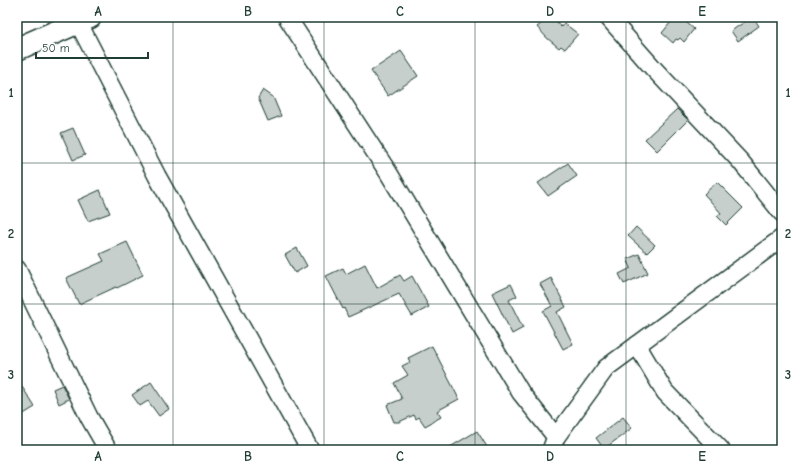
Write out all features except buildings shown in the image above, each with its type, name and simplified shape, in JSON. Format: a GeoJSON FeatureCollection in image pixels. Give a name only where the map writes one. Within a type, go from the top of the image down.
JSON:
{"type":"FeatureCollection","features":[{"type":"Feature","properties":{"kind":"street"},"geometry":{"type":"LineString","coordinates":[[287,17],[388,172],[521,393],[554,444],[606,368],[782,238]]}},
{"type":"Feature","properties":{"kind":"street"},"geometry":{"type":"LineString","coordinates":[[608,17],[654,69],[741,162],[782,213]]}},
{"type":"Feature","properties":{"kind":"street"},"geometry":{"type":"LineString","coordinates":[[17,49],[84,20],[158,176],[310,450]]}},
{"type":"Feature","properties":{"kind":"street"},"geometry":{"type":"LineString","coordinates":[[17,269],[89,417],[108,450]]}},
{"type":"Feature","properties":{"kind":"street"},"geometry":{"type":"LineString","coordinates":[[637,345],[665,392],[721,450]]}}]}
